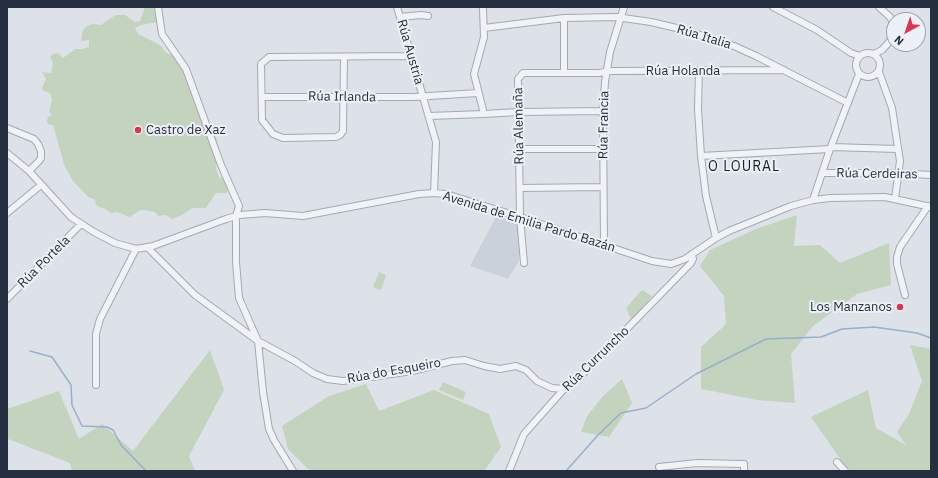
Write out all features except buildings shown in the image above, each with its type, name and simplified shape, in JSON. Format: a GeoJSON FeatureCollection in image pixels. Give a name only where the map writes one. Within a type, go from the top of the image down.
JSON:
{"type":"FeatureCollection","features":[{"type":"Feature","properties":{"kind":"street"},"geometry":{"type":"LineString","coordinates":[[158,7],[162,34],[186,69],[221,165],[239,206],[236,216],[236,262],[239,298],[258,341],[263,392],[269,429],[293,471]]}},
{"type":"Feature","properties":{"kind":"street","name":"Rúa Austria"},"geometry":{"type":"LineString","coordinates":[[397,7],[436,142],[434,193]]}},
{"type":"Feature","properties":{"kind":"street","name":"Rúa Francia"},"geometry":{"type":"LineString","coordinates":[[604,245],[603,111],[606,72],[610,52],[624,7]]}},
{"type":"Feature","properties":{"kind":"street"},"geometry":{"type":"LineString","coordinates":[[773,7],[817,30],[859,58]]}},
{"type":"Feature","properties":{"kind":"street"},"geometry":{"type":"LineString","coordinates":[[483,9],[484,37],[474,74],[484,114]]}},
{"type":"Feature","properties":{"kind":"street"},"geometry":{"type":"LineString","coordinates":[[400,17],[421,15],[428,16]]}},
{"type":"Feature","properties":{"kind":"street","name":"Rúa Italia"},"geometry":{"type":"LineString","coordinates":[[484,28],[564,18],[620,17],[685,30],[734,46],[784,70]]}},
{"type":"Feature","properties":{"kind":"street"},"geometry":{"type":"LineString","coordinates":[[564,18],[564,72]]}},
{"type":"Feature","properties":{"kind":"street"},"geometry":{"type":"LineString","coordinates":[[876,56],[886,46]]}},
{"type":"Feature","properties":{"kind":"street"},"geometry":{"type":"LineString","coordinates":[[873,77],[879,72],[881,67],[876,56],[866,53],[859,58],[856,68],[862,75],[873,77],[882,82]]}},
{"type":"Feature","properties":{"kind":"street"},"geometry":{"type":"LineString","coordinates":[[344,57],[343,131],[340,135],[336,137],[283,138],[272,134],[262,120],[261,64],[269,57],[410,56]]}},
{"type":"Feature","properties":{"kind":"street"},"geometry":{"type":"LineString","coordinates":[[760,70],[763,66],[763,59]]}},
{"type":"Feature","properties":{"kind":"street"},"geometry":{"type":"LineString","coordinates":[[699,70],[698,109],[701,156],[706,196],[716,238]]}},
{"type":"Feature","properties":{"kind":"street","name":"Rúa Holanda"},"geometry":{"type":"LineString","coordinates":[[606,72],[784,70],[848,103]]}},
{"type":"Feature","properties":{"kind":"street","name":"Rúa Alemaña"},"geometry":{"type":"LineString","coordinates":[[524,263],[520,217],[518,79],[523,73],[606,72]]}},
{"type":"Feature","properties":{"kind":"street"},"geometry":{"type":"LineString","coordinates":[[879,72],[892,108],[900,161],[900,173],[895,198]]}},
{"type":"Feature","properties":{"kind":"street"},"geometry":{"type":"LineString","coordinates":[[862,75],[856,84],[831,148],[898,149]]}},
{"type":"Feature","properties":{"kind":"street","name":"Rúa Irlanda"},"geometry":{"type":"LineString","coordinates":[[262,97],[423,96],[478,94]]}},
{"type":"Feature","properties":{"kind":"street"},"geometry":{"type":"LineString","coordinates":[[429,116],[518,112],[603,111]]}},
{"type":"Feature","properties":{"kind":"street"},"geometry":{"type":"LineString","coordinates":[[7,128],[34,139],[38,144],[41,151],[41,158],[29,171]]}},
{"type":"Feature","properties":{"kind":"street"},"geometry":{"type":"LineString","coordinates":[[836,138],[842,146],[846,148]]}},
{"type":"Feature","properties":{"kind":"street","name":"Rúa Cerdeiras"},"geometry":{"type":"LineString","coordinates":[[701,156],[831,148],[812,200]]}},
{"type":"Feature","properties":{"kind":"street"},"geometry":{"type":"LineString","coordinates":[[520,149],[604,150]]}},
{"type":"Feature","properties":{"kind":"street","name":"Avenida de Emilia Pardo Bazán"},"geometry":{"type":"LineString","coordinates":[[7,153],[29,171],[60,206],[81,224],[115,243],[136,249],[148,248],[236,216],[265,213],[303,216],[419,194],[434,193],[446,194],[663,264],[678,262],[729,231],[791,206],[812,200],[867,197],[895,198],[929,207]]}},
{"type":"Feature","properties":{"kind":"street","name":"Rúa Cerdeiras"},"geometry":{"type":"LineString","coordinates":[[822,173],[900,173],[931,175]]}},
{"type":"Feature","properties":{"kind":"street"},"geometry":{"type":"LineString","coordinates":[[7,213],[41,185]]}},
{"type":"Feature","properties":{"kind":"street"},"geometry":{"type":"LineString","coordinates":[[520,188],[603,187]]}},
{"type":"Feature","properties":{"kind":"street"},"geometry":{"type":"LineString","coordinates":[[905,295],[897,264],[897,257],[900,247],[929,207]]}},
{"type":"Feature","properties":{"kind":"street","name":"Rúa Portela"},"geometry":{"type":"LineString","coordinates":[[7,299],[81,224]]}},
{"type":"Feature","properties":{"kind":"street","name":"Rúa do Esqueiro"},"geometry":{"type":"LineString","coordinates":[[148,248],[195,294],[258,341],[295,361],[313,373],[327,379],[343,381],[412,371],[452,360],[465,360],[500,369],[516,366],[526,370],[537,381],[552,388],[564,389]]}},
{"type":"Feature","properties":{"kind":"street"},"geometry":{"type":"LineString","coordinates":[[96,385],[96,334],[100,319],[136,249]]}},
{"type":"Feature","properties":{"kind":"street","name":"Rúa Curruncho"},"geometry":{"type":"LineString","coordinates":[[508,471],[524,434],[564,389],[580,377],[691,263],[693,259],[692,254]]}},
{"type":"Feature","properties":{"kind":"street"},"geometry":{"type":"LineString","coordinates":[[837,462],[845,471]]}},
{"type":"Feature","properties":{"kind":"street"},"geometry":{"type":"LineString","coordinates":[[659,467],[697,463],[744,464],[744,471]]}},
{"type":"Feature","properties":{"kind":"shaded area"},"geometry":{"type":"Polygon","coordinates":[[[497,215],[519,222],[519,261],[508,279],[470,266],[497,215]]]}},
{"type":"Feature","properties":{"kind":"green space"},"geometry":{"type":"Polygon","coordinates":[[[145,7],[160,7],[162,13],[158,22],[141,25],[135,28],[138,34],[160,45],[166,53],[171,55],[172,53],[197,92],[201,99],[204,121],[214,133],[217,140],[218,148],[216,169],[219,177],[224,179],[228,186],[227,193],[216,193],[206,208],[192,208],[182,215],[172,219],[166,215],[158,216],[155,212],[145,210],[140,210],[130,217],[117,212],[111,213],[97,206],[95,202],[96,200],[88,197],[73,181],[65,167],[53,125],[49,125],[47,121],[48,117],[52,115],[49,112],[52,99],[50,93],[43,91],[42,88],[46,79],[42,72],[51,73],[53,62],[50,57],[53,54],[58,53],[63,58],[75,49],[89,47],[89,40],[82,41],[81,38],[83,30],[87,26],[93,24],[101,25],[116,15],[125,15],[135,22],[140,21],[145,7]]]}},
{"type":"Feature","properties":{"kind":"green space"},"geometry":{"type":"Polygon","coordinates":[[[797,215],[794,246],[820,245],[840,263],[889,243],[891,285],[857,294],[813,326],[791,354],[795,403],[757,400],[701,389],[701,347],[726,324],[724,296],[700,266],[710,250],[756,229],[797,215]]]}},
{"type":"Feature","properties":{"kind":"green space"},"geometry":{"type":"Polygon","coordinates":[[[379,272],[386,275],[381,290],[373,287],[379,272]]]}},
{"type":"Feature","properties":{"kind":"green space"},"geometry":{"type":"Polygon","coordinates":[[[642,290],[652,296],[631,320],[626,308],[642,290]]]}},
{"type":"Feature","properties":{"kind":"green space"},"geometry":{"type":"Polygon","coordinates":[[[910,345],[931,349],[931,471],[852,471],[846,467],[811,417],[868,390],[876,428],[906,445],[897,432],[909,414],[922,381],[910,345]]]}},
{"type":"Feature","properties":{"kind":"green space"},"geometry":{"type":"Polygon","coordinates":[[[210,350],[224,390],[189,456],[195,471],[72,471],[70,463],[8,439],[7,409],[59,391],[79,439],[102,424],[133,451],[210,350]]]}},
{"type":"Feature","properties":{"kind":"green space"},"geometry":{"type":"Polygon","coordinates":[[[622,379],[632,403],[609,437],[581,432],[587,416],[603,396],[622,379]]]}},
{"type":"Feature","properties":{"kind":"green space"},"geometry":{"type":"Polygon","coordinates":[[[443,382],[466,392],[463,400],[439,390],[443,382]]]}},
{"type":"Feature","properties":{"kind":"green space"},"geometry":{"type":"Polygon","coordinates":[[[366,384],[379,411],[434,390],[489,414],[501,447],[484,471],[310,471],[288,449],[282,426],[329,396],[366,384]]]}},
{"type":"Feature","properties":{"kind":"waterway"},"geometry":{"type":"LineString","coordinates":[[566,471],[598,435],[621,413],[646,408],[696,374],[766,339],[821,337],[842,329],[874,327],[917,333],[931,338]]}},
{"type":"Feature","properties":{"kind":"waterway"},"geometry":{"type":"LineString","coordinates":[[30,351],[52,357],[71,385],[72,405],[82,426],[107,427],[113,430],[121,445],[146,471]]}},
{"type":"Feature","properties":{"kind":"place","name":"Castro de Xaz"},"geometry":{"type":"Point","coordinates":[138,130]}},
{"type":"Feature","properties":{"kind":"place","name":"Los Manzanos"},"geometry":{"type":"Point","coordinates":[900,307]}},
{"type":"Feature","properties":{"kind":"district","name":"O LOURAL"},"geometry":{"type":"Point","coordinates":[744,167]}}]}
